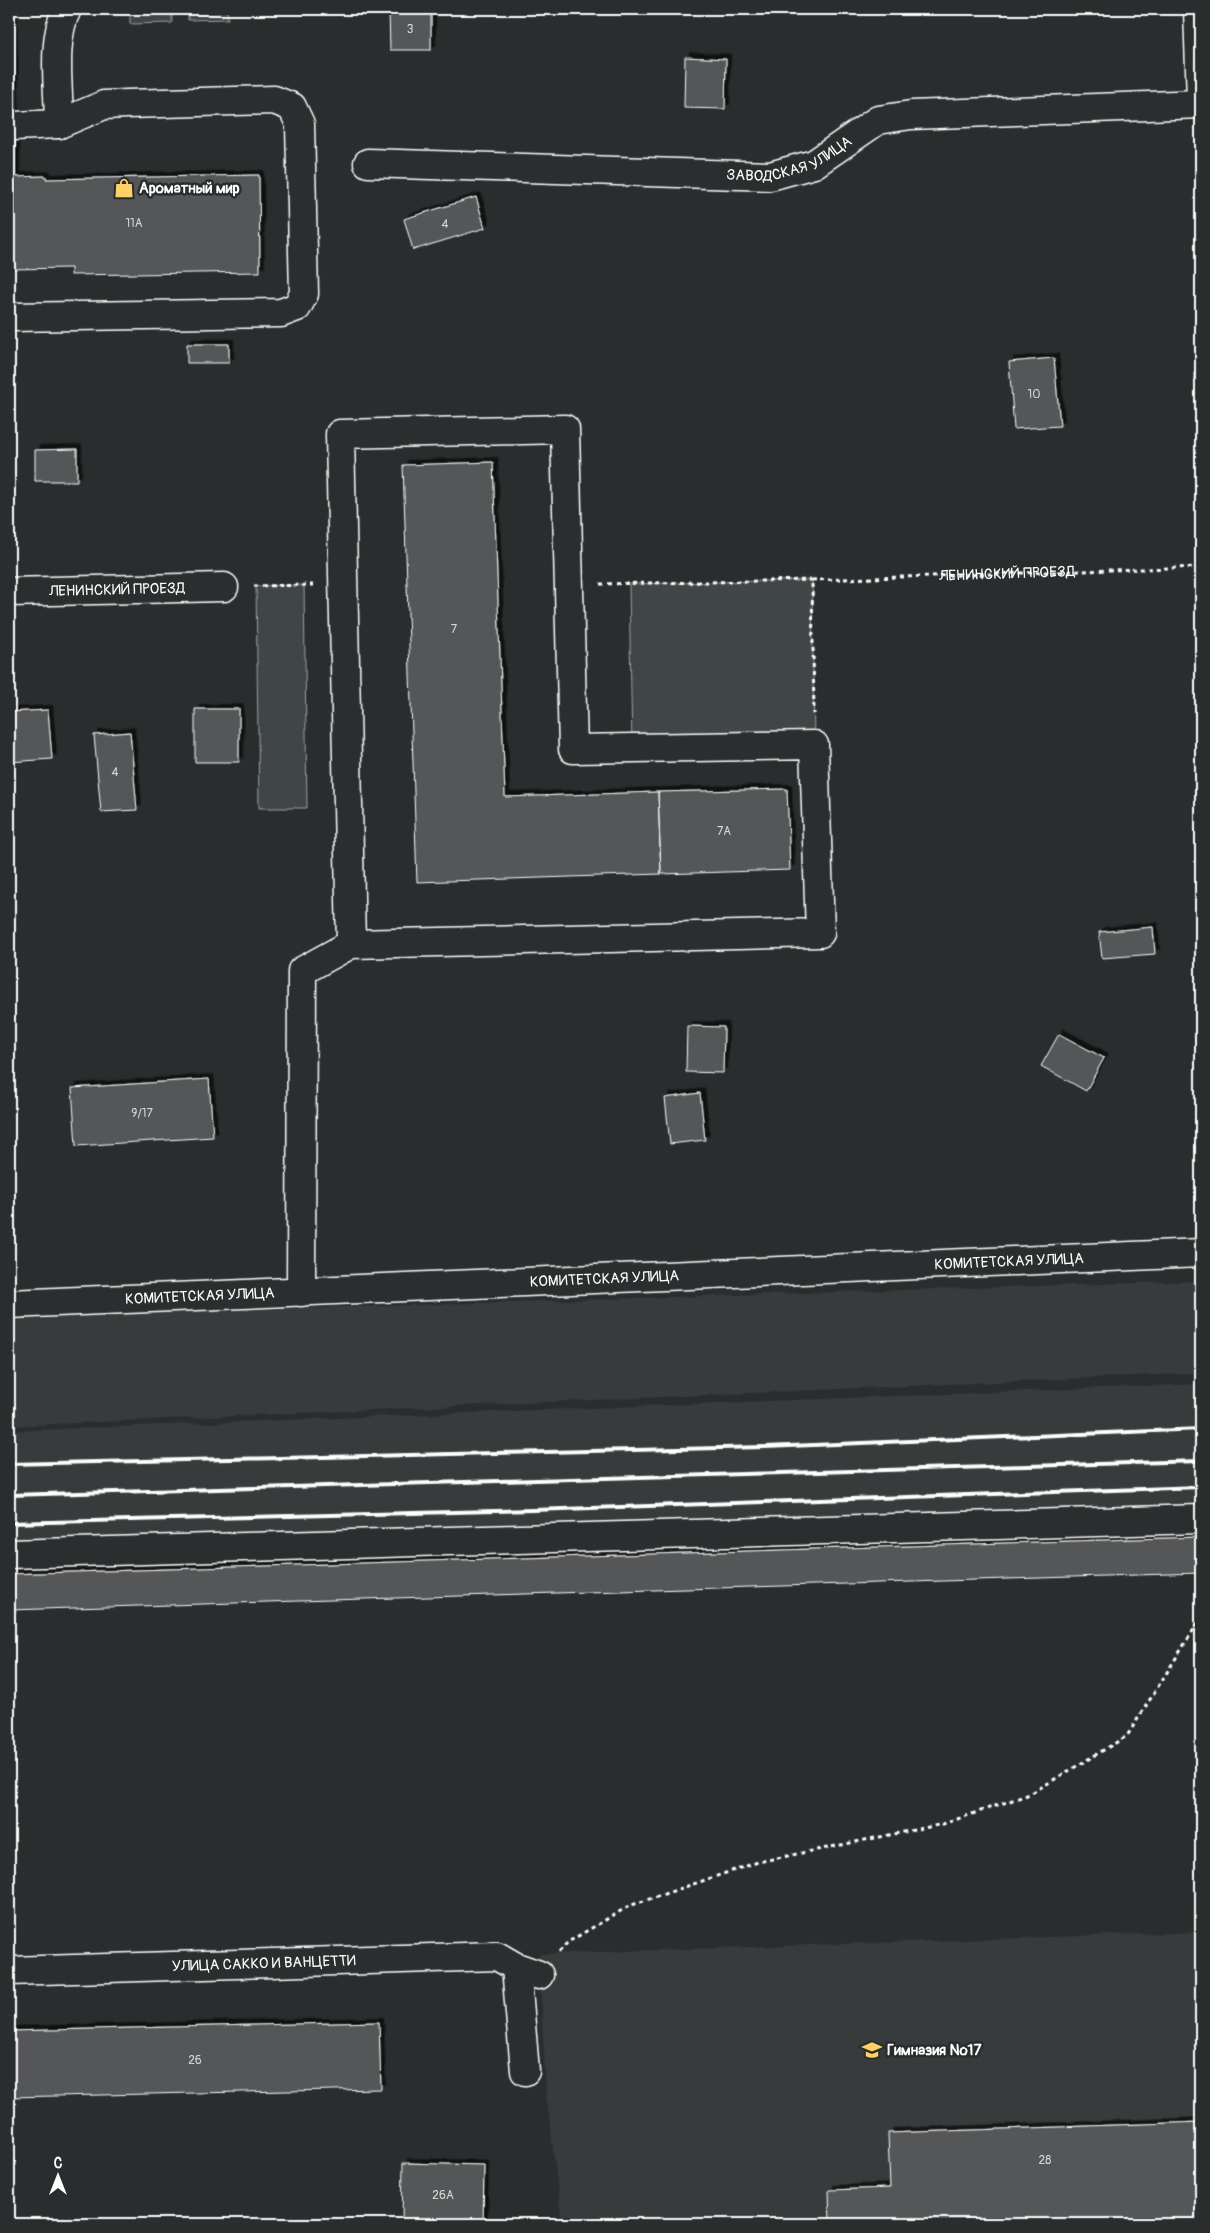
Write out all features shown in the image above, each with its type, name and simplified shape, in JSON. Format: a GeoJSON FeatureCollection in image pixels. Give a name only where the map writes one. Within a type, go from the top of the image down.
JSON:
{"type":"FeatureCollection","features":[{"type":"Feature","properties":{"kind":"street"},"geometry":{"type":"LineString","coordinates":[[59,124],[58,40],[60,24],[67,9]]}},
{"type":"Feature","properties":{"kind":"street"},"geometry":{"type":"LineString","coordinates":[[1198,9],[1201,102]]}},
{"type":"Feature","properties":{"kind":"street"},"geometry":{"type":"LineString","coordinates":[[9,317],[281,313],[297,307],[304,294],[300,124],[292,107],[274,100],[104,105],[59,124],[14,126]]}},
{"type":"Feature","properties":{"kind":"street","name":"ЗАВОДСКАЯ УЛИЦА"},"geometry":{"type":"LineString","coordinates":[[368,163],[770,176],[814,164],[878,120],[910,115],[1201,102]]}},
{"type":"Feature","properties":{"kind":"street"},"geometry":{"type":"LineString","coordinates":[[301,1292],[302,971],[351,944],[820,933],[814,745],[573,749],[566,429],[340,434],[351,944]]}},
{"type":"Feature","properties":{"kind":"street","name":"ЛЕНИНСКИЙ ПРОЕЗД"},"geometry":{"type":"LineString","coordinates":[[9,592],[224,587]]}},
{"type":"Feature","properties":{"kind":"street","name":"КОМИТЕТСКАЯ УЛИЦА"},"geometry":{"type":"LineString","coordinates":[[9,1304],[1201,1253]]}},
{"type":"Feature","properties":{"kind":"street"},"geometry":{"type":"LineString","coordinates":[[9,1554],[1201,1519]]}},
{"type":"Feature","properties":{"kind":"street","name":"УЛИЦА САККО И ВАНЦЕТТИ"},"geometry":{"type":"LineString","coordinates":[[9,1971],[497,1956],[528,1971]]}},
{"type":"Feature","properties":{"kind":"street"},"geometry":{"type":"LineString","coordinates":[[525,2071],[528,1971]]}},
{"type":"Feature","properties":{"kind":"path","name":"ЛЕНИНСКИЙ ПРОЕЗД"},"geometry":{"type":"LineString","coordinates":[[569,585],[812,580],[1201,567]]}},
{"type":"Feature","properties":{"kind":"path"},"geometry":{"type":"LineString","coordinates":[[812,580],[814,745]]}},
{"type":"Feature","properties":{"kind":"path"},"geometry":{"type":"LineString","coordinates":[[256,586],[343,585]]}},
{"type":"Feature","properties":{"kind":"path"},"geometry":{"type":"LineString","coordinates":[[528,1971],[568,1942],[629,1906],[758,1862],[943,1824],[1030,1794],[1127,1736],[1201,1618]]}},
{"type":"Feature","properties":{"kind":"shaded area"},"geometry":{"type":"Polygon","coordinates":[[[130,9],[172,9],[172,23],[130,24],[130,9]]]}},
{"type":"Feature","properties":{"kind":"shaded area"},"geometry":{"type":"Polygon","coordinates":[[[188,9],[227,9],[228,19],[188,20],[188,9]]]}},
{"type":"Feature","properties":{"kind":"shaded area"},"geometry":{"type":"Polygon","coordinates":[[[812,580],[814,745],[632,747],[629,584],[812,580]]]}},
{"type":"Feature","properties":{"kind":"shaded area"},"geometry":{"type":"Polygon","coordinates":[[[304,585],[307,808],[259,808],[256,586],[304,585]]]}},
{"type":"Feature","properties":{"kind":"shaded area"},"geometry":{"type":"Polygon","coordinates":[[[1201,1281],[1201,1373],[9,1426],[9,1317],[1201,1281]]]}},
{"type":"Feature","properties":{"kind":"shaded area"},"geometry":{"type":"Polygon","coordinates":[[[1201,1384],[1201,1573],[9,1610],[9,1431],[1201,1384]]]}},
{"type":"Feature","properties":{"kind":"shaded area","name":"Гимназия №17"},"geometry":{"type":"Polygon","coordinates":[[[1201,1932],[1201,2224],[562,2224],[546,2093],[539,1954],[1201,1932]]]}},
{"type":"Feature","properties":{"kind":"building"},"geometry":{"type":"Polygon","coordinates":[[[9,9],[12,9],[15,151],[9,151],[9,9]]]}},
{"type":"Feature","properties":{"kind":"building"},"geometry":{"type":"Polygon","coordinates":[[[389,9],[431,9],[431,50],[390,50],[389,9]]]}},
{"type":"Feature","properties":{"kind":"building"},"geometry":{"type":"Polygon","coordinates":[[[954,9],[1005,9],[1005,11],[954,12],[954,9]]]}},
{"type":"Feature","properties":{"kind":"building"},"geometry":{"type":"Polygon","coordinates":[[[685,57],[726,59],[725,109],[684,108],[685,57]]]}},
{"type":"Feature","properties":{"kind":"building"},"geometry":{"type":"Polygon","coordinates":[[[9,151],[15,151],[15,177],[46,176],[46,179],[259,175],[260,272],[71,275],[71,268],[9,269],[9,151]]]}},
{"type":"Feature","properties":{"kind":"building"},"geometry":{"type":"Polygon","coordinates":[[[476,197],[485,228],[413,250],[404,219],[476,197]]]}},
{"type":"Feature","properties":{"kind":"building"},"geometry":{"type":"Polygon","coordinates":[[[187,344],[229,344],[229,363],[187,363],[187,344]]]}},
{"type":"Feature","properties":{"kind":"building"},"geometry":{"type":"Polygon","coordinates":[[[1054,358],[1060,426],[1014,429],[1009,362],[1054,358]]]}},
{"type":"Feature","properties":{"kind":"building"},"geometry":{"type":"Polygon","coordinates":[[[77,449],[77,481],[35,481],[35,450],[77,449]]]}},
{"type":"Feature","properties":{"kind":"building"},"geometry":{"type":"Polygon","coordinates":[[[493,462],[505,797],[658,792],[661,874],[417,882],[403,465],[493,462]]]}},
{"type":"Feature","properties":{"kind":"building"},"geometry":{"type":"Polygon","coordinates":[[[195,709],[239,709],[239,762],[195,762],[195,709]]]}},
{"type":"Feature","properties":{"kind":"building"},"geometry":{"type":"Polygon","coordinates":[[[48,710],[52,759],[9,762],[9,712],[48,710]]]}},
{"type":"Feature","properties":{"kind":"building"},"geometry":{"type":"Polygon","coordinates":[[[130,732],[137,810],[101,812],[94,735],[130,732]]]}},
{"type":"Feature","properties":{"kind":"building"},"geometry":{"type":"Polygon","coordinates":[[[787,789],[790,870],[661,874],[658,792],[787,789]]]}},
{"type":"Feature","properties":{"kind":"building"},"geometry":{"type":"Polygon","coordinates":[[[1153,927],[1155,954],[1102,958],[1099,932],[1153,927]]]}},
{"type":"Feature","properties":{"kind":"building"},"geometry":{"type":"Polygon","coordinates":[[[687,1026],[724,1027],[723,1073],[686,1072],[687,1026]]]}},
{"type":"Feature","properties":{"kind":"building"},"geometry":{"type":"Polygon","coordinates":[[[1059,1034],[1104,1058],[1086,1091],[1041,1066],[1059,1034]]]}},
{"type":"Feature","properties":{"kind":"building"},"geometry":{"type":"Polygon","coordinates":[[[209,1079],[213,1137],[76,1146],[72,1088],[209,1079]]]}},
{"type":"Feature","properties":{"kind":"building"},"geometry":{"type":"Polygon","coordinates":[[[700,1093],[705,1140],[670,1144],[665,1098],[700,1093]]]}},
{"type":"Feature","properties":{"kind":"building"},"geometry":{"type":"Polygon","coordinates":[[[1201,1537],[1201,1573],[9,1610],[9,1574],[1201,1537]]]}},
{"type":"Feature","properties":{"kind":"building"},"geometry":{"type":"Polygon","coordinates":[[[379,2022],[381,2089],[9,2097],[9,2031],[379,2022]]]}},
{"type":"Feature","properties":{"kind":"building"},"geometry":{"type":"Polygon","coordinates":[[[1201,2122],[1201,2224],[830,2224],[829,2190],[890,2188],[888,2133],[1201,2122]]]}},
{"type":"Feature","properties":{"kind":"building"},"geometry":{"type":"Polygon","coordinates":[[[403,2163],[484,2165],[483,2224],[402,2224],[403,2163]]]}},
{"type":"Feature","properties":{"kind":"railway"},"geometry":{"type":"LineString","coordinates":[[9,1464],[765,1447],[1201,1429]]}},
{"type":"Feature","properties":{"kind":"railway"},"geometry":{"type":"LineString","coordinates":[[9,1495],[1201,1461]]}},
{"type":"Feature","properties":{"kind":"railway"},"geometry":{"type":"LineString","coordinates":[[9,1523],[534,1510],[1201,1487]]}},
{"type":"Feature","properties":{"kind":"place","name":"Ароматный мир"},"geometry":{"type":"Point","coordinates":[124,188]}},
{"type":"Feature","properties":{"kind":"place","name":"Гимназия №17"},"geometry":{"type":"Point","coordinates":[872,2050]}}]}
